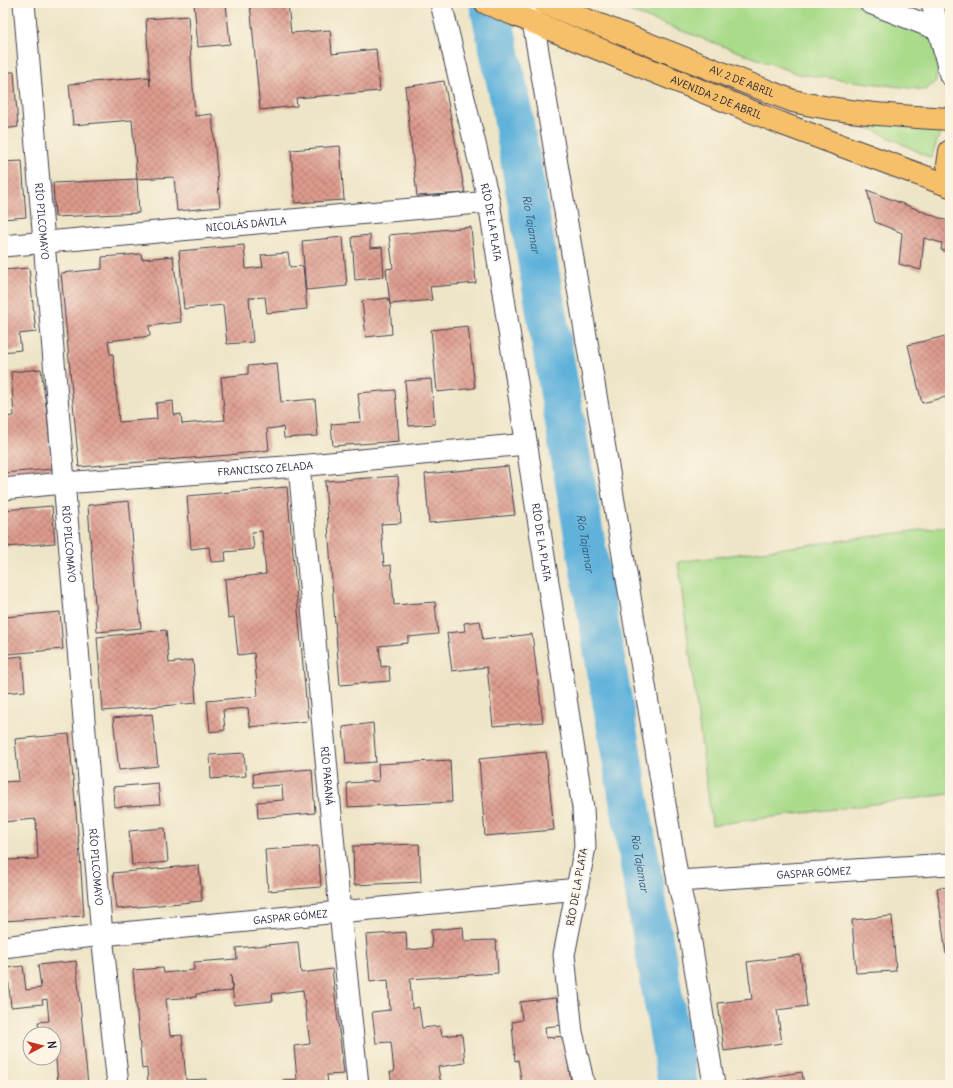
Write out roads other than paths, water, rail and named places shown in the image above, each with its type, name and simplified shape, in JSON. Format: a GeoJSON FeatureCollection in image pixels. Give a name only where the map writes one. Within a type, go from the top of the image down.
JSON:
{"type":"FeatureCollection","features":[{"type":"Feature","properties":{"kind":"main road","name":"AVENIDA 2 DE ABRIL"},"geometry":{"type":"LineString","coordinates":[[486,3],[528,14],[780,122],[950,186]]}},
{"type":"Feature","properties":{"kind":"main road","name":"AV. 2 DE ABRIL"},"geometry":{"type":"LineString","coordinates":[[544,3],[792,101],[822,108],[861,113],[950,119]]}},
{"type":"Feature","properties":{"kind":"main road"},"geometry":{"type":"LineString","coordinates":[[950,151],[948,165],[950,171]]}},
{"type":"Feature","properties":{"kind":"street","name":"RÍO PILCOMAYO"},"geometry":{"type":"LineString","coordinates":[[24,3],[102,936],[118,1085]]}},
{"type":"Feature","properties":{"kind":"street","name":"RÍO DE LA PLATA"},"geometry":{"type":"LineString","coordinates":[[441,3],[489,202],[582,808],[586,847],[564,955],[572,1032],[584,1085]]}},
{"type":"Feature","properties":{"kind":"street"},"geometry":{"type":"LineString","coordinates":[[870,3],[939,30]]}},
{"type":"Feature","properties":{"kind":"street"},"geometry":{"type":"LineString","coordinates":[[932,3],[950,75]]}},
{"type":"Feature","properties":{"kind":"street"},"geometry":{"type":"LineString","coordinates":[[528,14],[678,882],[688,924],[714,1085]]}},
{"type":"Feature","properties":{"kind":"street","name":"NICOLÁS DÁVILA"},"geometry":{"type":"LineString","coordinates":[[3,246],[489,202]]}},
{"type":"Feature","properties":{"kind":"street","name":"FRANCISCO ZELADA"},"geometry":{"type":"LineString","coordinates":[[3,488],[63,482],[299,466],[526,444]]}},
{"type":"Feature","properties":{"kind":"street","name":"RÍO PARANÁ"},"geometry":{"type":"LineString","coordinates":[[299,466],[340,912],[358,1085]]}},
{"type":"Feature","properties":{"kind":"street","name":"GASPAR GÓMEZ"},"geometry":{"type":"LineString","coordinates":[[678,882],[950,864]]}},
{"type":"Feature","properties":{"kind":"street","name":"GASPAR GÓMEZ"},"geometry":{"type":"LineString","coordinates":[[3,947],[578,889]]}},
{"type":"Feature","properties":{"kind":"waterway","name":"Río Tajamar"},"geometry":{"type":"LineString","coordinates":[[489,3],[510,99],[678,1085]]}}]}
